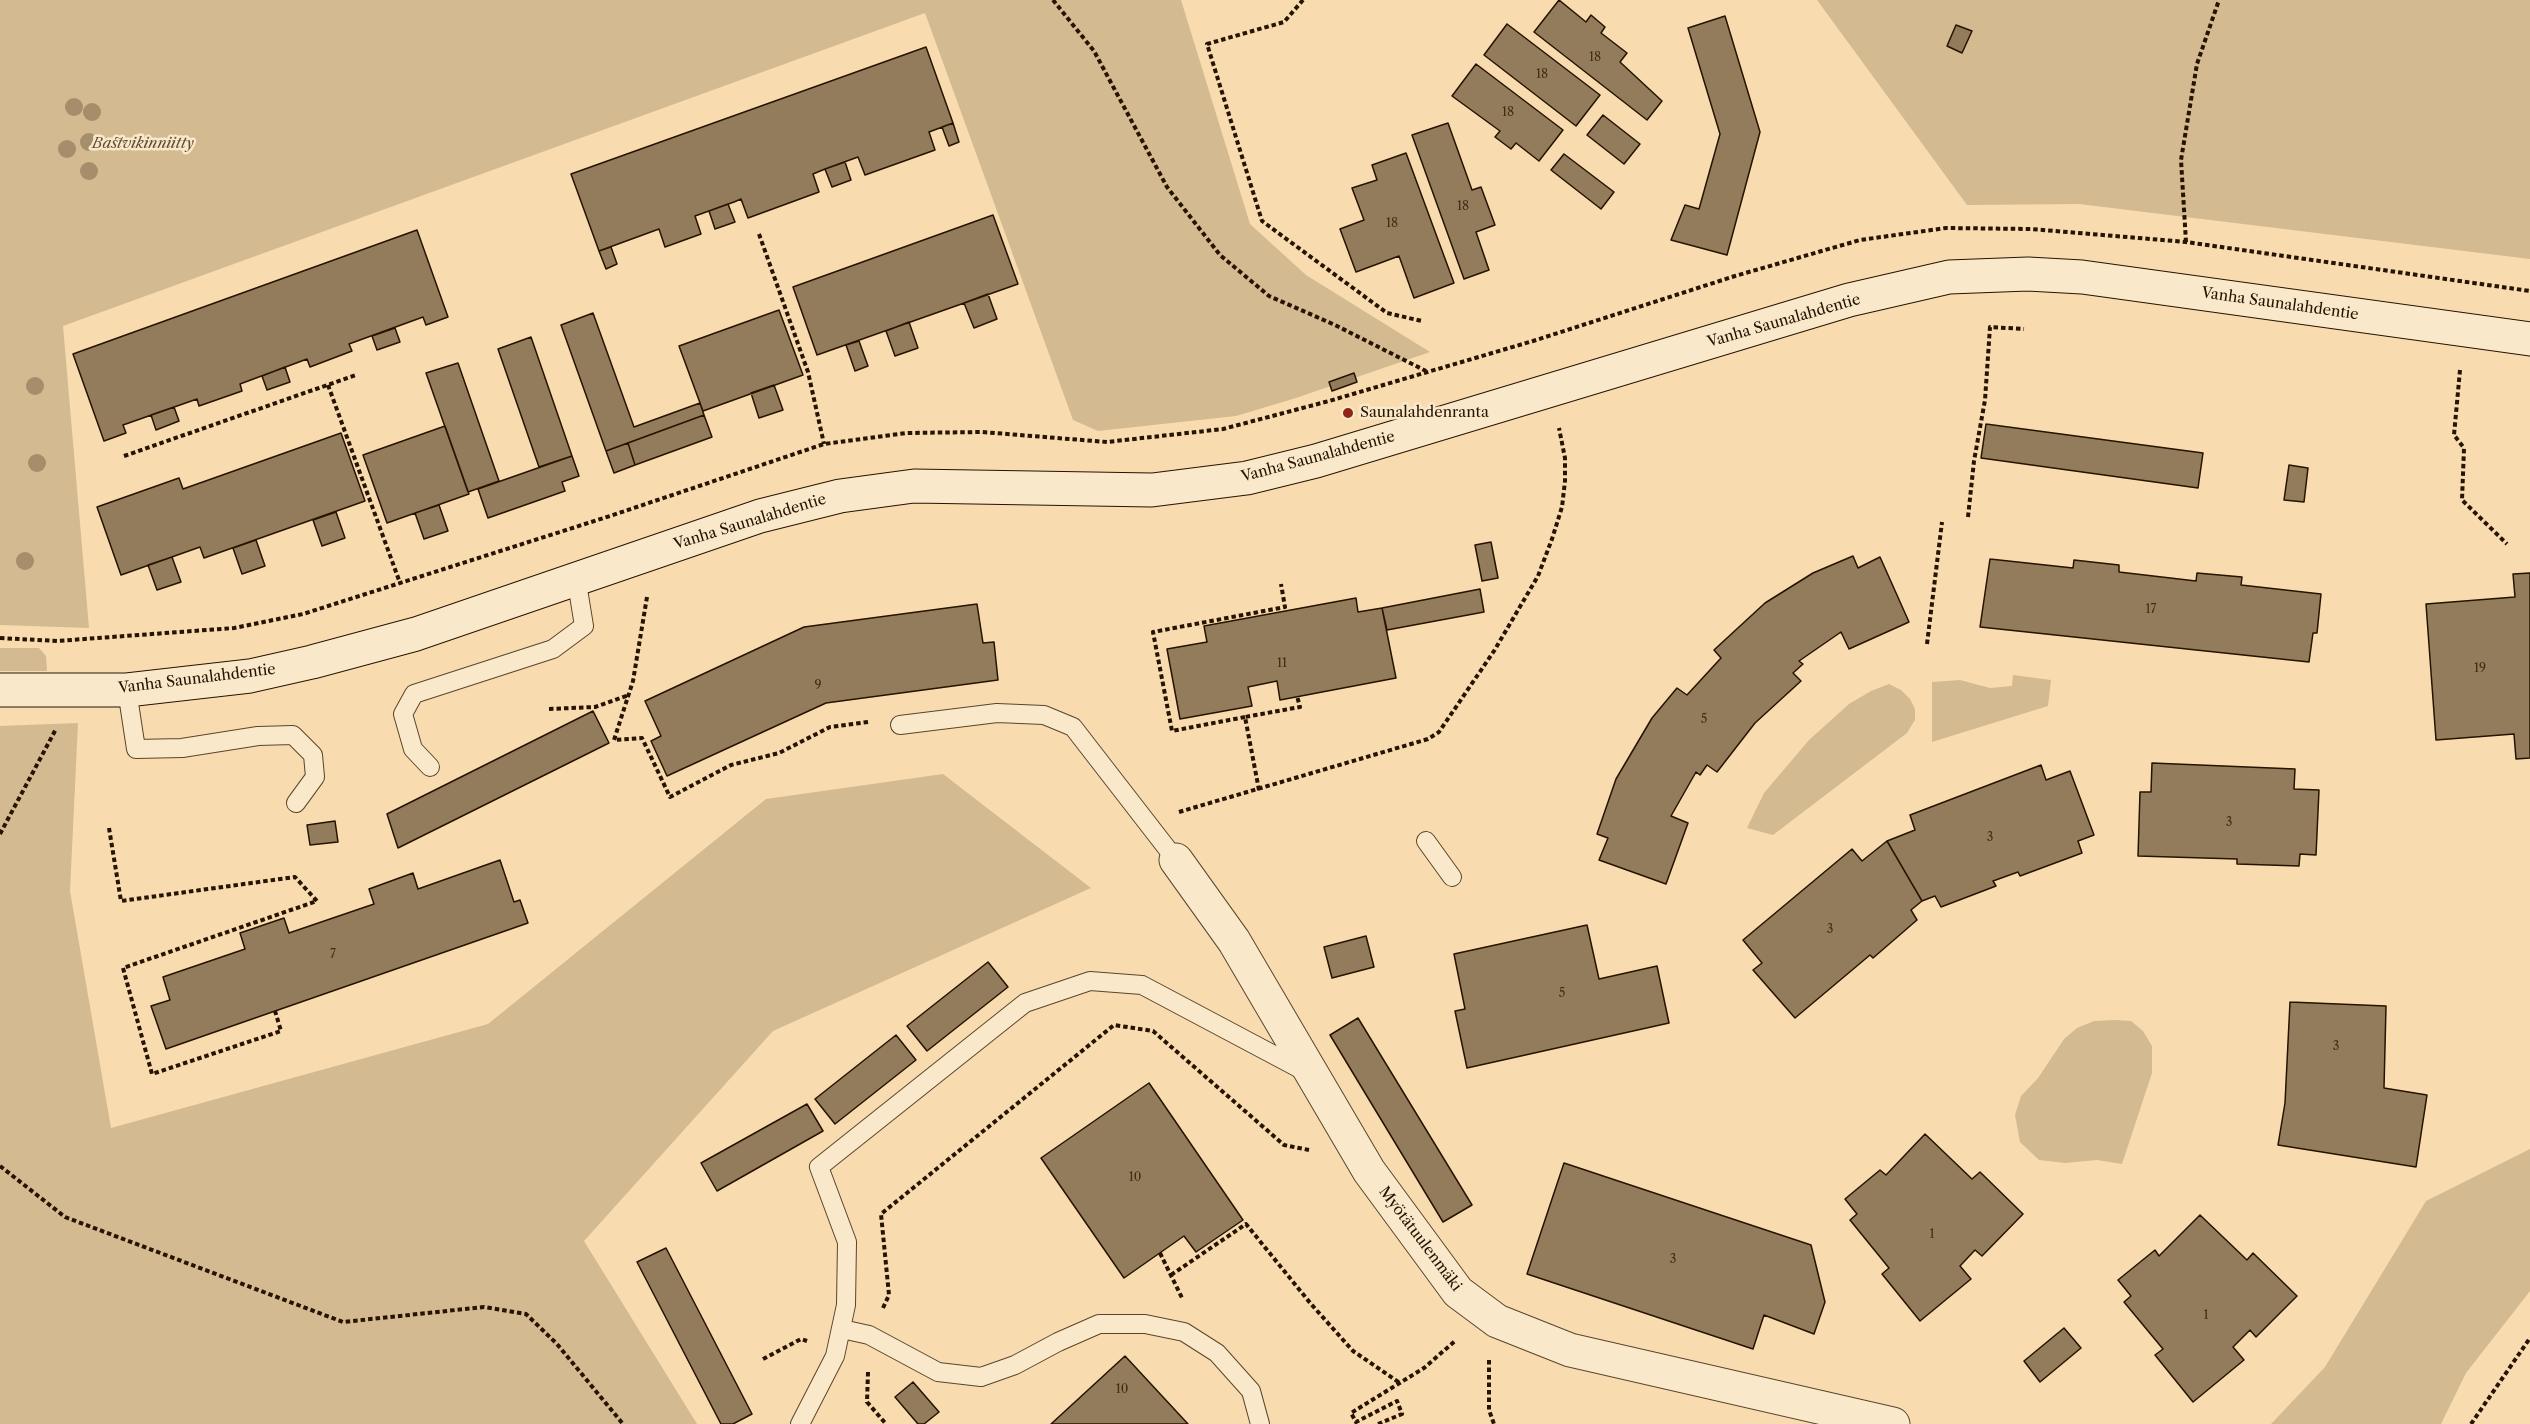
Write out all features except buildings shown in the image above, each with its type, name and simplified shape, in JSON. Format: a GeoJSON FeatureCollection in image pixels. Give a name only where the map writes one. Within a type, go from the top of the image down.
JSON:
{"type":"FeatureCollection","features":[{"type":"Feature","properties":{"kind":"street","name":"Vanha Saunalahdentie"},"geometry":{"type":"LineString","coordinates":[[0,690],[127,690],[250,676],[312,662],[416,634],[760,516],[840,496],[914,486],[1152,490],[1247,478],[1316,461],[1849,300],[1949,277],[2028,274],[2082,277],[2530,339]]}},
{"type":"Feature","properties":{"kind":"street","name":"Myötätuulenmäki"},"geometry":{"type":"LineString","coordinates":[[1176,860],[1234,941],[1369,1171],[1458,1292],[1497,1320],[1570,1350],[1893,1424]]}},
{"type":"Feature","properties":{"kind":"lane"},"geometry":{"type":"LineString","coordinates":[[430,767],[413,749],[403,714],[414,694],[553,650],[584,626],[576,578]]}},
{"type":"Feature","properties":{"kind":"lane"},"geometry":{"type":"LineString","coordinates":[[127,690],[136,749],[182,747],[258,736],[293,735],[313,754],[315,777],[296,803]]}},
{"type":"Feature","properties":{"kind":"lane"},"geometry":{"type":"LineString","coordinates":[[900,725],[997,712],[1044,715],[1073,727],[1176,860]]}},
{"type":"Feature","properties":{"kind":"lane"},"geometry":{"type":"LineString","coordinates":[[1426,841],[1452,877]]}},
{"type":"Feature","properties":{"kind":"lane"},"geometry":{"type":"LineString","coordinates":[[800,1424],[835,1356],[846,1305],[846,1242],[819,1167],[1025,1003],[1090,981],[1142,985],[1312,1076]]}},
{"type":"Feature","properties":{"kind":"lane"},"geometry":{"type":"LineString","coordinates":[[842,1329],[869,1335],[938,1372],[981,1377],[1015,1365],[1058,1342],[1100,1324],[1145,1324],[1184,1332],[1217,1353],[1251,1391],[1260,1424]]}},
{"type":"Feature","properties":{"kind":"path"},"geometry":{"type":"LineString","coordinates":[[1053,0],[1094,51],[1167,187],[1220,255],[1269,296],[1335,325],[1426,371]]}},
{"type":"Feature","properties":{"kind":"path"},"geometry":{"type":"LineString","coordinates":[[1303,0],[1284,22],[1207,44],[1262,222],[1387,313],[1422,321]]}},
{"type":"Feature","properties":{"kind":"path"},"geometry":{"type":"LineString","coordinates":[[2186,242],[2181,160],[2197,64],[2219,0]]}},
{"type":"Feature","properties":{"kind":"path"},"geometry":{"type":"LineString","coordinates":[[0,638],[57,641],[234,628],[303,614],[824,444],[906,433],[981,432],[1107,442],[1223,429],[1329,401],[1533,341],[1734,276],[1860,240],[1946,228],[2031,229],[2186,242],[2530,291]]}},
{"type":"Feature","properties":{"kind":"path"},"geometry":{"type":"LineString","coordinates":[[759,234],[808,372],[824,444]]}},
{"type":"Feature","properties":{"kind":"path"},"geometry":{"type":"LineString","coordinates":[[1968,517],[1974,461],[1985,400],[1990,327],[2024,329]]}},
{"type":"Feature","properties":{"kind":"path"},"geometry":{"type":"LineString","coordinates":[[2460,366],[2454,435],[2464,448],[2462,500],[2506,544]]}},
{"type":"Feature","properties":{"kind":"path"},"geometry":{"type":"LineString","coordinates":[[124,456],[356,375]]}},
{"type":"Feature","properties":{"kind":"path"},"geometry":{"type":"LineString","coordinates":[[328,384],[400,583]]}},
{"type":"Feature","properties":{"kind":"path"},"geometry":{"type":"LineString","coordinates":[[1146,822],[1428,739],[1439,732],[1449,722],[1538,576],[1552,539],[1562,507],[1565,481],[1565,458],[1556,420]]}},
{"type":"Feature","properties":{"kind":"path"},"geometry":{"type":"LineString","coordinates":[[1927,644],[1942,522]]}},
{"type":"Feature","properties":{"kind":"path"},"geometry":{"type":"LineString","coordinates":[[1281,584],[1285,607],[1153,632],[1172,730],[1300,707],[1298,696]]}},
{"type":"Feature","properties":{"kind":"path"},"geometry":{"type":"LineString","coordinates":[[646,597],[638,661],[614,740],[642,738],[670,797],[731,765],[778,753],[830,727],[889,719],[900,725]]}},
{"type":"Feature","properties":{"kind":"path"},"geometry":{"type":"LineString","coordinates":[[549,709],[595,707],[629,694]]}},
{"type":"Feature","properties":{"kind":"path"},"geometry":{"type":"LineString","coordinates":[[1245,717],[1259,790]]}},
{"type":"Feature","properties":{"kind":"path"},"geometry":{"type":"LineString","coordinates":[[0,834],[57,727]]}},
{"type":"Feature","properties":{"kind":"path"},"geometry":{"type":"LineString","coordinates":[[110,828],[121,901],[295,877],[317,901],[123,968],[152,1074],[281,1031],[275,1011]]}},
{"type":"Feature","properties":{"kind":"path"},"geometry":{"type":"LineString","coordinates":[[886,1424],[867,1402],[869,1335],[889,1295],[881,1214],[1114,1025],[1153,1031],[1284,1145],[1319,1152]]}},
{"type":"Feature","properties":{"kind":"path"},"geometry":{"type":"LineString","coordinates":[[0,1166],[65,1217],[343,1322],[484,1307],[526,1314],[557,1344],[623,1424]]}},
{"type":"Feature","properties":{"kind":"path"},"geometry":{"type":"LineString","coordinates":[[1171,1275],[1246,1224],[1311,1304],[1353,1351],[1400,1383]]}},
{"type":"Feature","properties":{"kind":"path"},"geometry":{"type":"LineString","coordinates":[[1160,1253],[1183,1296],[1184,1332]]}},
{"type":"Feature","properties":{"kind":"path"},"geometry":{"type":"LineString","coordinates":[[1378,1424],[1402,1414],[1397,1401],[1356,1422],[1351,1413],[1424,1368],[1458,1338]]}},
{"type":"Feature","properties":{"kind":"path"},"geometry":{"type":"LineString","coordinates":[[2471,1424],[2530,1338]]}},
{"type":"Feature","properties":{"kind":"path"},"geometry":{"type":"LineString","coordinates":[[763,1359],[801,1340]]}},
{"type":"Feature","properties":{"kind":"path"},"geometry":{"type":"LineString","coordinates":[[1489,1357],[1489,1410],[1494,1424]]}},
{"type":"Feature","properties":{"kind":"green space","name":"Bastvikinniitty"},"geometry":{"type":"Polygon","coordinates":[[[0,0],[1181,0],[1250,224],[1306,275],[1430,352],[1236,416],[1098,431],[1073,420],[925,13],[63,326],[89,628],[0,625],[0,0]]]}},
{"type":"Feature","properties":{"kind":"green space"},"geometry":{"type":"Polygon","coordinates":[[[1817,0],[2530,0],[2530,259],[2079,204],[1967,205],[1817,0]]]}},
{"type":"Feature","properties":{"kind":"green space"},"geometry":{"type":"Polygon","coordinates":[[[0,648],[39,648],[46,656],[47,671],[0,671],[0,648]]]}},
{"type":"Feature","properties":{"kind":"green space"},"geometry":{"type":"Polygon","coordinates":[[[2013,675],[2051,680],[2048,706],[1932,742],[1932,682],[1960,680],[1990,688],[2012,686],[2013,675]]]}},
{"type":"Feature","properties":{"kind":"green space"},"geometry":{"type":"Polygon","coordinates":[[[1889,684],[1901,690],[1910,699],[1915,709],[1915,720],[1907,733],[1773,835],[1747,828],[1764,793],[1809,740],[1849,704],[1889,684]]]}},
{"type":"Feature","properties":{"kind":"green space"},"geometry":{"type":"Polygon","coordinates":[[[78,723],[70,891],[111,1128],[488,1024],[766,799],[943,774],[1091,888],[773,1031],[584,1241],[697,1424],[0,1424],[0,726],[78,723]]]}},
{"type":"Feature","properties":{"kind":"green space"},"geometry":{"type":"Polygon","coordinates":[[[2094,1021],[2131,1021],[2143,1031],[2152,1046],[2152,1073],[2122,1164],[2097,1160],[2065,1163],[2039,1160],[2020,1142],[2015,1115],[2021,1096],[2038,1078],[2064,1039],[2077,1028],[2094,1021]]]}},
{"type":"Feature","properties":{"kind":"green space"},"geometry":{"type":"Polygon","coordinates":[[[2530,1149],[2530,1291],[2466,1373],[2441,1424],[2271,1424],[2325,1367],[2426,1201],[2530,1149]]]}},
{"type":"Feature","properties":{"kind":"place","name":"Saunalahdenranta"},"geometry":{"type":"Point","coordinates":[1348,413]}}]}
